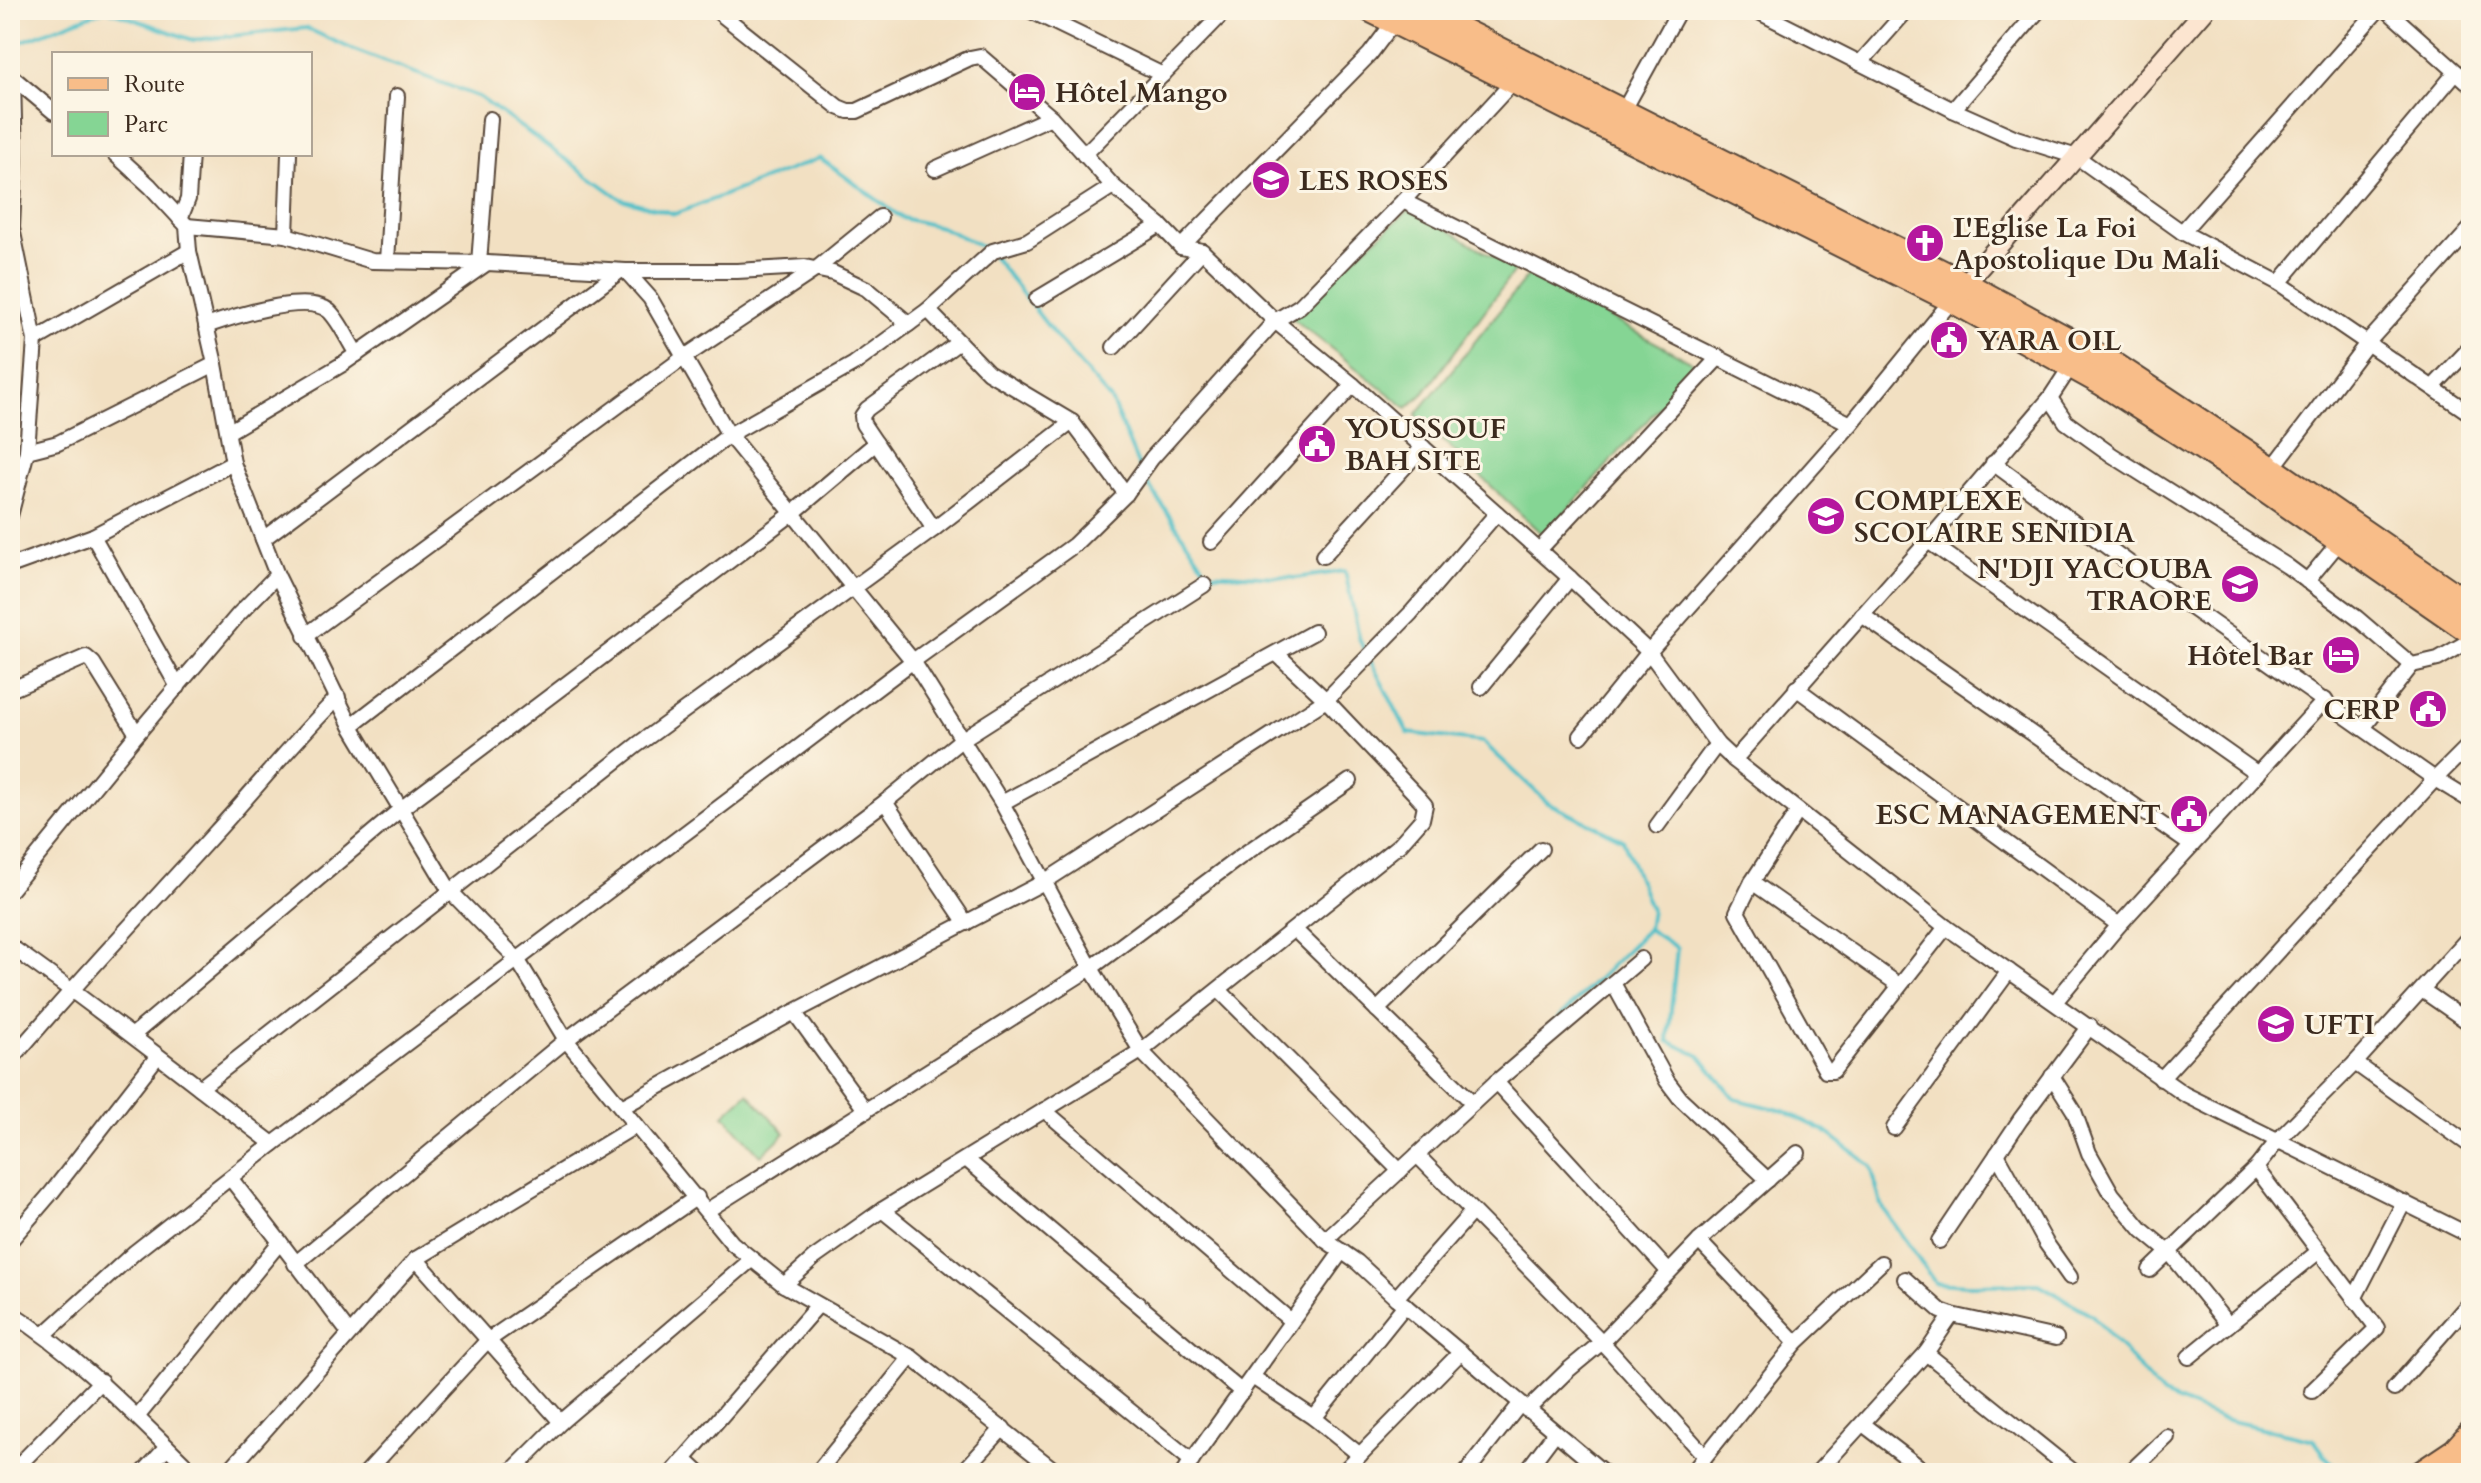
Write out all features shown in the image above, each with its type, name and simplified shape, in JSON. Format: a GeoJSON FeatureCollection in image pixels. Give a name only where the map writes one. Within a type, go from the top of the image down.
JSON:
{"type":"FeatureCollection","features":[{"type":"Feature","properties":{"kind":"highway"},"geometry":{"type":"LineString","coordinates":[[1371,10],[1513,82],[2113,364],[2471,606]]}},
{"type":"Feature","properties":{"kind":"highway"},"geometry":{"type":"LineString","coordinates":[[1421,10],[1624,110],[1959,292],[2071,366],[2164,422],[2471,632]]}},
{"type":"Feature","properties":{"kind":"main road"},"geometry":{"type":"LineString","coordinates":[[2418,1473],[2454,1449],[2471,1430]]}},
{"type":"Feature","properties":{"kind":"main road"},"geometry":{"type":"LineString","coordinates":[[2451,1473],[2471,1456]]}},
{"type":"Feature","properties":{"kind":"street"},"geometry":{"type":"LineString","coordinates":[[716,10],[838,107],[848,111],[857,111],[980,56],[1051,117],[1113,186],[1181,247],[1202,251],[1275,321],[1353,385],[1570,578],[1649,652],[1717,744],[1749,775],[1946,927],[2184,1094],[2470,1234]]}},
{"type":"Feature","properties":{"kind":"street"},"geometry":{"type":"LineString","coordinates":[[1029,10],[1163,75]]}},
{"type":"Feature","properties":{"kind":"street"},"geometry":{"type":"LineString","coordinates":[[1084,155],[1226,10]]}},
{"type":"Feature","properties":{"kind":"street"},"geometry":{"type":"LineString","coordinates":[[1624,110],[1679,10]]}},
{"type":"Feature","properties":{"kind":"street"},"geometry":{"type":"LineString","coordinates":[[1860,63],[1907,10]]}},
{"type":"Feature","properties":{"kind":"street"},"geometry":{"type":"LineString","coordinates":[[1953,110],[2039,10]]}},
{"type":"Feature","properties":{"kind":"street"},"geometry":{"type":"LineString","coordinates":[[1581,736],[1649,652],[1851,424],[1959,292],[2205,10]]}},
{"type":"Feature","properties":{"kind":"street"},"geometry":{"type":"LineString","coordinates":[[2182,232],[2378,10]]}},
{"type":"Feature","properties":{"kind":"street"},"geometry":{"type":"LineString","coordinates":[[2387,10],[2471,85]]}},
{"type":"Feature","properties":{"kind":"street"},"geometry":{"type":"LineString","coordinates":[[1759,11],[1953,110],[2016,138],[2077,157],[2182,232],[2279,283],[2471,414]]}},
{"type":"Feature","properties":{"kind":"street"},"geometry":{"type":"LineString","coordinates":[[1181,247],[1370,54],[1394,22]]}},
{"type":"Feature","properties":{"kind":"street"},"geometry":{"type":"LineString","coordinates":[[2279,283],[2456,72]]}},
{"type":"Feature","properties":{"kind":"street"},"geometry":{"type":"LineString","coordinates":[[12,77],[52,110]]}},
{"type":"Feature","properties":{"kind":"street"},"geometry":{"type":"LineString","coordinates":[[10,516],[27,451],[35,340],[12,228],[15,161],[12,77]]}},
{"type":"Feature","properties":{"kind":"street"},"geometry":{"type":"LineString","coordinates":[[45,1334],[135,1252],[273,1144],[913,661],[1074,545],[1126,494],[1152,458],[1275,321],[1300,306],[1513,82]]}},
{"type":"Feature","properties":{"kind":"street"},"geometry":{"type":"LineString","coordinates":[[387,261],[397,96]]}},
{"type":"Feature","properties":{"kind":"street"},"geometry":{"type":"LineString","coordinates":[[935,169],[1051,117]]}},
{"type":"Feature","properties":{"kind":"street"},"geometry":{"type":"LineString","coordinates":[[483,263],[490,119]]}},
{"type":"Feature","properties":{"kind":"street"},"geometry":{"type":"LineString","coordinates":[[117,156],[184,222],[286,235],[372,261],[483,263],[623,271],[737,271],[790,267],[815,270],[833,273],[867,289],[909,324]]}},
{"type":"Feature","properties":{"kind":"street"},"geometry":{"type":"LineString","coordinates":[[191,156],[184,222],[233,463],[277,575],[305,636],[351,726],[450,891],[517,959],[566,1040],[732,1243],[784,1285],[911,1357],[1058,1473]]}},
{"type":"Feature","properties":{"kind":"street"},"geometry":{"type":"LineString","coordinates":[[286,235],[289,156]]}},
{"type":"Feature","properties":{"kind":"street"},"geometry":{"type":"LineString","coordinates":[[351,726],[729,435],[854,364],[928,310],[989,255],[1027,241],[1113,186]]}},
{"type":"Feature","properties":{"kind":"street"},"geometry":{"type":"LineString","coordinates":[[1403,201],[1851,424]]}},
{"type":"Feature","properties":{"kind":"street"},"geometry":{"type":"LineString","coordinates":[[305,636],[683,358],[815,270],[880,217]]}},
{"type":"Feature","properties":{"kind":"street"},"geometry":{"type":"LineString","coordinates":[[1037,299],[1160,225]]}},
{"type":"Feature","properties":{"kind":"street"},"geometry":{"type":"LineString","coordinates":[[2272,469],[2368,342],[2471,228]]}},
{"type":"Feature","properties":{"kind":"street"},"geometry":{"type":"LineString","coordinates":[[35,340],[189,251]]}},
{"type":"Feature","properties":{"kind":"street"},"geometry":{"type":"LineString","coordinates":[[1114,347],[1202,251]]}},
{"type":"Feature","properties":{"kind":"street"},"geometry":{"type":"LineString","coordinates":[[228,432],[357,354],[483,263]]}},
{"type":"Feature","properties":{"kind":"street"},"geometry":{"type":"LineString","coordinates":[[623,271],[650,298],[729,435],[913,661],[1002,803],[1091,968],[1141,1051],[1325,1240],[1342,1251],[1604,1473]]}},
{"type":"Feature","properties":{"kind":"street"},"geometry":{"type":"LineString","coordinates":[[263,539],[623,271]]}},
{"type":"Feature","properties":{"kind":"street"},"geometry":{"type":"LineString","coordinates":[[206,326],[246,313],[316,304],[329,312],[357,354]]}},
{"type":"Feature","properties":{"kind":"street"},"geometry":{"type":"LineString","coordinates":[[928,310],[988,372],[1072,422],[1126,494]]}},
{"type":"Feature","properties":{"kind":"street"},"geometry":{"type":"LineString","coordinates":[[934,529],[863,424],[862,416],[867,409],[959,342]]}},
{"type":"Feature","properties":{"kind":"street"},"geometry":{"type":"LineString","coordinates":[[2433,387],[2471,347]]}},
{"type":"Feature","properties":{"kind":"street"},"geometry":{"type":"LineString","coordinates":[[1539,550],[1719,357]]}},
{"type":"Feature","properties":{"kind":"street"},"geometry":{"type":"LineString","coordinates":[[27,451],[58,443],[215,364]]}},
{"type":"Feature","properties":{"kind":"street"},"geometry":{"type":"LineString","coordinates":[[1734,760],[1928,541],[2050,398],[2071,366]]}},
{"type":"Feature","properties":{"kind":"street"},"geometry":{"type":"LineString","coordinates":[[1211,542],[1353,385]]}},
{"type":"Feature","properties":{"kind":"street"},"geometry":{"type":"LineString","coordinates":[[2050,398],[2066,422],[2307,581],[2412,665]]}},
{"type":"Feature","properties":{"kind":"street"},"geometry":{"type":"LineString","coordinates":[[200,1088],[637,745],[934,529],[1072,422]]}},
{"type":"Feature","properties":{"kind":"street"},"geometry":{"type":"LineString","coordinates":[[133,1035],[402,808],[793,513],[876,443]]}},
{"type":"Feature","properties":{"kind":"street"},"geometry":{"type":"LineString","coordinates":[[1323,556],[1423,447]]}},
{"type":"Feature","properties":{"kind":"street"},"geometry":{"type":"LineString","coordinates":[[10,566],[93,536],[233,463]]}},
{"type":"Feature","properties":{"kind":"street"},"geometry":{"type":"LineString","coordinates":[[1993,463],[2170,593],[2471,801]]}},
{"type":"Feature","properties":{"kind":"street"},"geometry":{"type":"LineString","coordinates":[[622,1107],[794,1012],[1044,882],[1326,700],[1411,613],[1497,513]]}},
{"type":"Feature","properties":{"kind":"street"},"geometry":{"type":"LineString","coordinates":[[93,536],[178,687]]}},
{"type":"Feature","properties":{"kind":"street"},"geometry":{"type":"LineString","coordinates":[[1928,541],[2258,774]]}},
{"type":"Feature","properties":{"kind":"street"},"geometry":{"type":"LineString","coordinates":[[2307,581],[2340,541]]}},
{"type":"Feature","properties":{"kind":"street"},"geometry":{"type":"LineString","coordinates":[[10,890],[137,734],[238,615],[277,575]]}},
{"type":"Feature","properties":{"kind":"street"},"geometry":{"type":"LineString","coordinates":[[1481,687],[1570,578]]}},
{"type":"Feature","properties":{"kind":"street"},"geometry":{"type":"LineString","coordinates":[[295,1264],[566,1040],[885,802],[961,740],[1204,585]]}},
{"type":"Feature","properties":{"kind":"street"},"geometry":{"type":"LineString","coordinates":[[1862,615],[2191,845]]}},
{"type":"Feature","properties":{"kind":"street"},"geometry":{"type":"LineString","coordinates":[[1002,803],[1314,632]]}},
{"type":"Feature","properties":{"kind":"street"},"geometry":{"type":"LineString","coordinates":[[2363,728],[2412,665],[2438,659],[2471,640]]}},
{"type":"Feature","properties":{"kind":"street"},"geometry":{"type":"LineString","coordinates":[[784,1285],[814,1258],[882,1210],[1141,1051],[1399,845],[1422,819],[1426,811],[1419,798],[1326,700],[1277,654]]}},
{"type":"Feature","properties":{"kind":"street"},"geometry":{"type":"LineString","coordinates":[[10,690],[86,657],[93,663],[137,734]]}},
{"type":"Feature","properties":{"kind":"street"},"geometry":{"type":"LineString","coordinates":[[1796,688],[2119,925]]}},
{"type":"Feature","properties":{"kind":"street"},"geometry":{"type":"LineString","coordinates":[[10,1061],[291,744],[338,697]]}},
{"type":"Feature","properties":{"kind":"street"},"geometry":{"type":"LineString","coordinates":[[2055,1002],[2119,925],[2325,700]]}},
{"type":"Feature","properties":{"kind":"street"},"geometry":{"type":"LineString","coordinates":[[2161,1079],[2471,743]]}},
{"type":"Feature","properties":{"kind":"street"},"geometry":{"type":"LineString","coordinates":[[1657,826],[1717,744]]}},
{"type":"Feature","properties":{"kind":"street"},"geometry":{"type":"LineString","coordinates":[[708,1210],[1091,968],[1240,857],[1350,781]]}},
{"type":"Feature","properties":{"kind":"street"},"geometry":{"type":"LineString","coordinates":[[885,802],[966,923]]}},
{"type":"Feature","properties":{"kind":"street"},"geometry":{"type":"LineString","coordinates":[[1798,811],[1752,882],[1737,912],[1826,1071],[1833,1071],[1946,927]]}},
{"type":"Feature","properties":{"kind":"street"},"geometry":{"type":"LineString","coordinates":[[1377,1010],[1541,849]]}},
{"type":"Feature","properties":{"kind":"street"},"geometry":{"type":"LineString","coordinates":[[1752,882],[1899,985]]}},
{"type":"Feature","properties":{"kind":"street"},"geometry":{"type":"LineString","coordinates":[[1295,930],[1473,1103]]}},
{"type":"Feature","properties":{"kind":"street"},"geometry":{"type":"LineString","coordinates":[[2150,1270],[2256,1168],[2279,1139],[2355,1063],[2471,935]]}},
{"type":"Feature","properties":{"kind":"street"},"geometry":{"type":"LineString","coordinates":[[10,946],[133,1035],[157,1057],[273,1144]]}},
{"type":"Feature","properties":{"kind":"street"},"geometry":{"type":"LineString","coordinates":[[1325,1240],[1496,1082],[1641,959]]}},
{"type":"Feature","properties":{"kind":"street"},"geometry":{"type":"LineString","coordinates":[[1894,1128],[2009,971]]}},
{"type":"Feature","properties":{"kind":"street"},"geometry":{"type":"LineString","coordinates":[[1613,983],[1667,1081],[1680,1098],[1768,1180]]}},
{"type":"Feature","properties":{"kind":"street"},"geometry":{"type":"LineString","coordinates":[[1219,990],[1400,1171]]}},
{"type":"Feature","properties":{"kind":"street"},"geometry":{"type":"LineString","coordinates":[[2422,990],[2471,1024]]}},
{"type":"Feature","properties":{"kind":"street"},"geometry":{"type":"LineString","coordinates":[[794,1012],[866,1111]]}},
{"type":"Feature","properties":{"kind":"street"},"geometry":{"type":"LineString","coordinates":[[1939,1241],[1997,1154],[2090,1026]]}},
{"type":"Feature","properties":{"kind":"street"},"geometry":{"type":"LineString","coordinates":[[10,1241],[157,1057]]}},
{"type":"Feature","properties":{"kind":"street"},"geometry":{"type":"LineString","coordinates":[[2355,1063],[2471,1146]]}},
{"type":"Feature","properties":{"kind":"street"},"geometry":{"type":"LineString","coordinates":[[2052,1076],[2074,1111],[2089,1153],[2112,1194],[2142,1230],[2170,1253],[2228,1325]]}},
{"type":"Feature","properties":{"kind":"street"},"geometry":{"type":"LineString","coordinates":[[1496,1082],[1668,1271]]}},
{"type":"Feature","properties":{"kind":"street"},"geometry":{"type":"LineString","coordinates":[[1044,1110],[1291,1321]]}},
{"type":"Feature","properties":{"kind":"street"},"geometry":{"type":"LineString","coordinates":[[227,1473],[416,1259],[635,1126]]}},
{"type":"Feature","properties":{"kind":"street"},"geometry":{"type":"LineString","coordinates":[[1466,1473],[1524,1407],[1602,1342],[1699,1241],[1798,1153]]}},
{"type":"Feature","properties":{"kind":"street"},"geometry":{"type":"LineString","coordinates":[[1997,1154],[2046,1243],[2070,1277]]}},
{"type":"Feature","properties":{"kind":"street"},"geometry":{"type":"LineString","coordinates":[[1417,1155],[1602,1342],[1705,1456]]}},
{"type":"Feature","properties":{"kind":"street"},"geometry":{"type":"LineString","coordinates":[[966,1159],[1242,1392]]}},
{"type":"Feature","properties":{"kind":"street"},"geometry":{"type":"LineString","coordinates":[[2256,1168],[2377,1328],[2312,1391]]}},
{"type":"Feature","properties":{"kind":"street"},"geometry":{"type":"LineString","coordinates":[[231,1179],[349,1333]]}},
{"type":"Feature","properties":{"kind":"street"},"geometry":{"type":"LineString","coordinates":[[366,1473],[487,1341],[697,1197]]}},
{"type":"Feature","properties":{"kind":"street"},"geometry":{"type":"LineString","coordinates":[[2354,1299],[2404,1202]]}},
{"type":"Feature","properties":{"kind":"street"},"geometry":{"type":"LineString","coordinates":[[882,1210],[1188,1467],[1342,1251]]}},
{"type":"Feature","properties":{"kind":"street"},"geometry":{"type":"LineString","coordinates":[[1314,1418],[1472,1212]]}},
{"type":"Feature","properties":{"kind":"street"},"geometry":{"type":"LineString","coordinates":[[1699,1241],[1796,1343]]}},
{"type":"Feature","properties":{"kind":"street"},"geometry":{"type":"LineString","coordinates":[[137,1417],[280,1242]]}},
{"type":"Feature","properties":{"kind":"street"},"geometry":{"type":"LineString","coordinates":[[2189,1357],[2319,1251]]}},
{"type":"Feature","properties":{"kind":"street"},"geometry":{"type":"LineString","coordinates":[[416,1259],[561,1422]]}},
{"type":"Feature","properties":{"kind":"street"},"geometry":{"type":"LineString","coordinates":[[510,1473],[561,1422],[751,1260]]}},
{"type":"Feature","properties":{"kind":"street"},"geometry":{"type":"LineString","coordinates":[[1692,1473],[1796,1343],[1881,1263]]}},
{"type":"Feature","properties":{"kind":"street"},"geometry":{"type":"LineString","coordinates":[[1905,1279],[1941,1311],[2056,1338]]}},
{"type":"Feature","properties":{"kind":"street"},"geometry":{"type":"LineString","coordinates":[[2394,1389],[2471,1301]]}},
{"type":"Feature","properties":{"kind":"street"},"geometry":{"type":"LineString","coordinates":[[672,1473],[818,1305]]}},
{"type":"Feature","properties":{"kind":"street"},"geometry":{"type":"LineString","coordinates":[[10,1312],[45,1334],[101,1381],[194,1473]]}},
{"type":"Feature","properties":{"kind":"street"},"geometry":{"type":"LineString","coordinates":[[1817,1473],[1926,1353],[1952,1315]]}},
{"type":"Feature","properties":{"kind":"street"},"geometry":{"type":"LineString","coordinates":[[1342,1473],[1461,1352]]}},
{"type":"Feature","properties":{"kind":"street"},"geometry":{"type":"LineString","coordinates":[[1926,1353],[2075,1473]]}},
{"type":"Feature","properties":{"kind":"street"},"geometry":{"type":"LineString","coordinates":[[817,1473],[911,1357]]}},
{"type":"Feature","properties":{"kind":"street"},"geometry":{"type":"LineString","coordinates":[[1254,1378],[1314,1418],[1360,1455]]}},
{"type":"Feature","properties":{"kind":"street"},"geometry":{"type":"LineString","coordinates":[[11,1473],[101,1381]]}},
{"type":"Feature","properties":{"kind":"street"},"geometry":{"type":"LineString","coordinates":[[1863,1424],[1927,1473]]}},
{"type":"Feature","properties":{"kind":"street"},"geometry":{"type":"LineString","coordinates":[[962,1473],[1003,1428]]}},
{"type":"Feature","properties":{"kind":"street"},"geometry":{"type":"LineString","coordinates":[[1525,1473],[1555,1433]]}},
{"type":"Feature","properties":{"kind":"street"},"geometry":{"type":"LineString","coordinates":[[2129,1473],[2167,1437]]}},
{"type":"Feature","properties":{"kind":"street"},"geometry":{"type":"LineString","coordinates":[[143,1473],[167,1447]]}},
{"type":"Feature","properties":{"kind":"street"},"geometry":{"type":"LineString","coordinates":[[684,1459],[699,1473]]}},
{"type":"Feature","properties":{"kind":"green space"},"geometry":{"type":"Polygon","coordinates":[[[1412,208],[1515,270],[1424,393],[1407,408],[1287,314],[1412,208]]]}},
{"type":"Feature","properties":{"kind":"green space"},"geometry":{"type":"Polygon","coordinates":[[[1529,274],[1697,365],[1544,536],[1416,415],[1529,274]]]}},
{"type":"Feature","properties":{"kind":"green space"},"geometry":{"type":"Polygon","coordinates":[[[748,1093],[785,1133],[761,1156],[724,1115],[748,1093]]]}},
{"type":"Feature","properties":{"kind":"waterway"},"geometry":{"type":"LineString","coordinates":[[10,46],[104,10]]}},
{"type":"Feature","properties":{"kind":"waterway"},"geometry":{"type":"LineString","coordinates":[[108,10],[193,40],[306,28],[354,50],[479,97],[621,199],[675,214],[820,158],[902,218],[941,227],[987,249]]}},
{"type":"Feature","properties":{"kind":"waterway"},"geometry":{"type":"LineString","coordinates":[[993,256],[1111,400],[1139,467]]}},
{"type":"Feature","properties":{"kind":"waterway"},"geometry":{"type":"LineString","coordinates":[[1142,475],[1208,573],[1296,578],[1345,571],[1360,641],[1366,652]]}},
{"type":"Feature","properties":{"kind":"waterway"},"geometry":{"type":"LineString","coordinates":[[1370,660],[1408,733],[1483,742],[1548,803],[1623,840],[1651,910],[1648,929],[1677,948],[1668,1041],[1700,1056],[1735,1099],[1784,1111],[1825,1131],[1871,1166],[1881,1205],[1935,1283],[2039,1284],[2092,1315],[2163,1395],[2219,1418],[2314,1440],[2338,1473]]}},
{"type":"Feature","properties":{"kind":"waterway"},"geometry":{"type":"LineString","coordinates":[[1545,1032],[1648,929]]}},
{"type":"Feature","properties":{"kind":"place","name":"Hôtel Mango"},"geometry":{"type":"Point","coordinates":[1027,92]}},
{"type":"Feature","properties":{"kind":"place","name":"LES ROSES"},"geometry":{"type":"Point","coordinates":[1271,180]}},
{"type":"Feature","properties":{"kind":"place","name":"L'Eglise La Foi Apostolique Du Mali"},"geometry":{"type":"Point","coordinates":[1925,243]}},
{"type":"Feature","properties":{"kind":"place","name":"YARA OIL"},"geometry":{"type":"Point","coordinates":[1949,340]}},
{"type":"Feature","properties":{"kind":"place","name":"YOUSSOUF BAH SITE"},"geometry":{"type":"Point","coordinates":[1317,444]}},
{"type":"Feature","properties":{"kind":"place","name":"COMPLEXE SCOLAIRE SENIDIA"},"geometry":{"type":"Point","coordinates":[1826,516]}},
{"type":"Feature","properties":{"kind":"place","name":"N'DJI YACOUBA TRAORE"},"geometry":{"type":"Point","coordinates":[2240,584]}},
{"type":"Feature","properties":{"kind":"place","name":"Hôtel Bar"},"geometry":{"type":"Point","coordinates":[2341,655]}},
{"type":"Feature","properties":{"kind":"place","name":"CFRP"},"geometry":{"type":"Point","coordinates":[2428,709]}},
{"type":"Feature","properties":{"kind":"place","name":"ESC MANAGEMENT"},"geometry":{"type":"Point","coordinates":[2189,814]}},
{"type":"Feature","properties":{"kind":"place","name":"UFTI"},"geometry":{"type":"Point","coordinates":[2276,1024]}}]}
